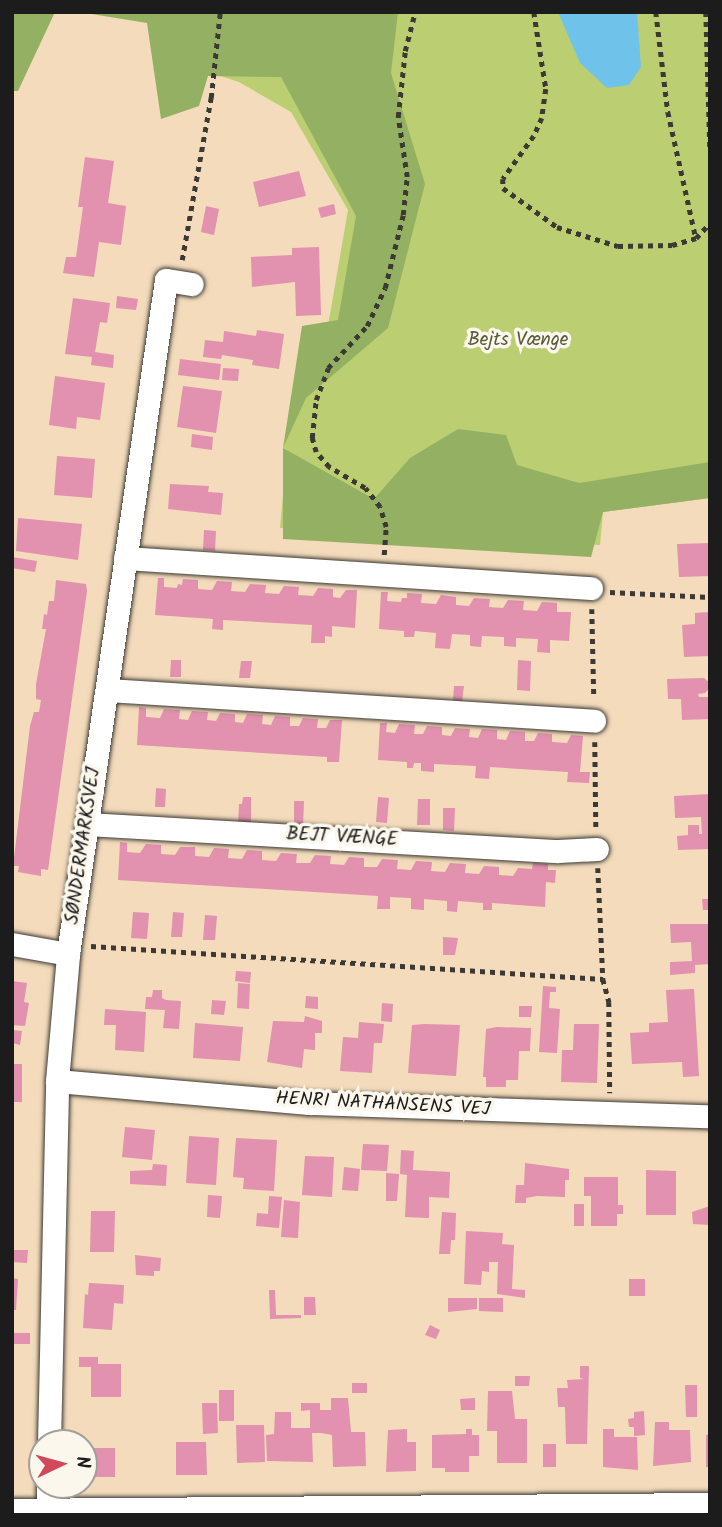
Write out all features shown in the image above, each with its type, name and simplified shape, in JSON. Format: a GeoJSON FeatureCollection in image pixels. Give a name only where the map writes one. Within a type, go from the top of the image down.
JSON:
{"type":"FeatureCollection","features":[{"type":"Feature","properties":{"kind":"street"},"geometry":{"type":"LineString","coordinates":[[166,281],[192,284]]}},
{"type":"Feature","properties":{"kind":"street","name":"SØNDERMARKSVEJ"},"geometry":{"type":"LineString","coordinates":[[49,1429],[57,1081],[69,949],[166,281]]}},
{"type":"Feature","properties":{"kind":"street"},"geometry":{"type":"LineString","coordinates":[[125,558],[591,588]]}},
{"type":"Feature","properties":{"kind":"street"},"geometry":{"type":"LineString","coordinates":[[107,690],[594,721]]}},
{"type":"Feature","properties":{"kind":"street","name":"BEJT VÆNGE"},"geometry":{"type":"LineString","coordinates":[[87,824],[558,850],[597,849]]}},
{"type":"Feature","properties":{"kind":"street"},"geometry":{"type":"LineString","coordinates":[[12,944],[69,949]]}},
{"type":"Feature","properties":{"kind":"street","name":"HENRI NATHANSENS VEJ"},"geometry":{"type":"LineString","coordinates":[[57,1081],[309,1103],[710,1116]]}},
{"type":"Feature","properties":{"kind":"street"},"geometry":{"type":"LineString","coordinates":[[12,1510],[48,1513],[710,1504]]}},
{"type":"Feature","properties":{"kind":"path"},"geometry":{"type":"LineString","coordinates":[[166,281],[185,256],[211,98],[220,12]]}},
{"type":"Feature","properties":{"kind":"path"},"geometry":{"type":"LineString","coordinates":[[383,575],[386,527],[380,507],[365,488],[329,467],[316,452],[312,438],[316,400],[328,368],[367,327],[385,288],[403,215],[407,177],[398,117],[405,51],[415,12]]}},
{"type":"Feature","properties":{"kind":"path"},"geometry":{"type":"LineString","coordinates":[[534,12],[545,89],[542,118],[534,136],[503,178],[503,188],[557,227],[618,246],[653,247],[694,238],[710,223]]}},
{"type":"Feature","properties":{"kind":"path"},"geometry":{"type":"LineString","coordinates":[[656,12],[668,112],[694,238]]}},
{"type":"Feature","properties":{"kind":"path"},"geometry":{"type":"LineString","coordinates":[[706,12],[710,147]]}},
{"type":"Feature","properties":{"kind":"path"},"geometry":{"type":"LineString","coordinates":[[591,588],[621,594],[710,597]]}},
{"type":"Feature","properties":{"kind":"path"},"geometry":{"type":"LineString","coordinates":[[69,949],[604,979]]}},
{"type":"Feature","properties":{"kind":"green space"},"geometry":{"type":"Polygon","coordinates":[[[12,12],[55,12],[18,91],[12,91],[12,12]]]}},
{"type":"Feature","properties":{"kind":"green space"},"geometry":{"type":"Polygon","coordinates":[[[79,12],[398,12],[391,73],[425,184],[388,328],[306,398],[283,448],[302,326],[338,320],[356,216],[281,77],[208,76],[199,106],[161,119],[147,23],[79,12]]]}},
{"type":"Feature","properties":{"kind":"green space","name":"Bejts Vænge"},"geometry":{"type":"Polygon","coordinates":[[[209,12],[710,12],[710,498],[603,512],[600,545],[280,528],[287,450],[283,448],[328,326],[348,210],[291,112],[239,82],[202,70],[209,12]]]}},
{"type":"Feature","properties":{"kind":"green space"},"geometry":{"type":"Polygon","coordinates":[[[458,429],[506,435],[517,465],[579,483],[710,462],[710,498],[603,512],[591,557],[283,539],[283,448],[374,499],[410,458],[458,429]]]}},
{"type":"Feature","properties":{"kind":"water"},"geometry":{"type":"Polygon","coordinates":[[[558,12],[637,12],[641,67],[629,85],[607,88],[580,63],[558,12]]]}},
{"type":"Feature","properties":{"kind":"building"},"geometry":{"type":"Polygon","coordinates":[[[85,157],[114,161],[108,203],[126,206],[121,245],[99,242],[94,277],[63,273],[66,257],[76,257],[83,207],[78,207],[85,157]]]}},
{"type":"Feature","properties":{"kind":"building"},"geometry":{"type":"Polygon","coordinates":[[[299,171],[306,196],[259,207],[253,182],[299,171]]]}},
{"type":"Feature","properties":{"kind":"building"},"geometry":{"type":"Polygon","coordinates":[[[334,204],[336,214],[321,218],[318,208],[334,204]]]}},
{"type":"Feature","properties":{"kind":"building"},"geometry":{"type":"Polygon","coordinates":[[[206,206],[219,209],[214,235],[201,232],[206,206]]]}},
{"type":"Feature","properties":{"kind":"building"},"geometry":{"type":"Polygon","coordinates":[[[319,247],[321,315],[296,316],[295,282],[252,287],[251,257],[292,255],[292,248],[319,247]]]}},
{"type":"Feature","properties":{"kind":"building"},"geometry":{"type":"Polygon","coordinates":[[[117,296],[138,299],[136,310],[116,308],[117,296]]]}},
{"type":"Feature","properties":{"kind":"building"},"geometry":{"type":"Polygon","coordinates":[[[73,298],[110,303],[107,323],[100,322],[95,352],[114,355],[113,368],[91,365],[92,357],[65,354],[73,298]]]}},
{"type":"Feature","properties":{"kind":"building"},"geometry":{"type":"Polygon","coordinates":[[[257,330],[284,334],[279,369],[252,365],[253,360],[222,355],[221,359],[203,357],[205,340],[223,342],[224,331],[256,336],[257,330]]]}},
{"type":"Feature","properties":{"kind":"building"},"geometry":{"type":"Polygon","coordinates":[[[180,359],[221,364],[219,380],[178,375],[180,359]]]}},
{"type":"Feature","properties":{"kind":"building"},"geometry":{"type":"Polygon","coordinates":[[[223,368],[239,369],[238,381],[222,380],[223,368]]]}},
{"type":"Feature","properties":{"kind":"building"},"geometry":{"type":"Polygon","coordinates":[[[55,376],[105,383],[100,420],[77,417],[76,429],[49,425],[55,376]]]}},
{"type":"Feature","properties":{"kind":"building"},"geometry":{"type":"Polygon","coordinates":[[[183,386],[222,391],[216,433],[177,427],[183,386]]]}},
{"type":"Feature","properties":{"kind":"building"},"geometry":{"type":"Polygon","coordinates":[[[192,434],[213,437],[212,450],[191,447],[192,434]]]}},
{"type":"Feature","properties":{"kind":"building"},"geometry":{"type":"Polygon","coordinates":[[[57,456],[95,459],[92,498],[54,495],[57,456]]]}},
{"type":"Feature","properties":{"kind":"building"},"geometry":{"type":"Polygon","coordinates":[[[170,484],[209,486],[208,492],[223,493],[221,515],[168,509],[170,484]]]}},
{"type":"Feature","properties":{"kind":"building"},"geometry":{"type":"Polygon","coordinates":[[[18,518],[82,524],[78,560],[16,551],[18,518]]]}},
{"type":"Feature","properties":{"kind":"building"},"geometry":{"type":"Polygon","coordinates":[[[204,530],[216,531],[215,551],[203,550],[204,530]]]}},
{"type":"Feature","properties":{"kind":"building"},"geometry":{"type":"Polygon","coordinates":[[[710,543],[710,576],[679,577],[677,544],[710,543]]]}},
{"type":"Feature","properties":{"kind":"building"},"geometry":{"type":"Polygon","coordinates":[[[12,557],[37,561],[35,572],[12,568],[12,557]]]}},
{"type":"Feature","properties":{"kind":"building"},"geometry":{"type":"Polygon","coordinates":[[[158,578],[164,578],[164,587],[177,588],[178,584],[182,585],[183,579],[198,580],[198,589],[212,590],[217,581],[232,582],[231,591],[245,592],[250,584],[266,585],[265,593],[279,594],[284,586],[299,587],[298,595],[313,596],[318,588],[333,589],[333,597],[340,598],[346,590],[357,590],[355,628],[332,626],[332,637],[325,636],[325,643],[311,643],[312,625],[223,620],[223,630],[212,629],[213,619],[155,615],[158,578]]]}},
{"type":"Feature","properties":{"kind":"building"},"geometry":{"type":"Polygon","coordinates":[[[56,580],[86,584],[87,591],[48,870],[41,869],[41,876],[18,872],[19,866],[13,866],[30,726],[34,712],[39,712],[41,700],[36,699],[36,684],[46,629],[42,629],[44,614],[47,615],[49,601],[54,601],[56,580]]]}},
{"type":"Feature","properties":{"kind":"building"},"geometry":{"type":"Polygon","coordinates":[[[381,592],[388,592],[387,601],[401,602],[402,598],[407,598],[407,593],[422,594],[421,603],[436,604],[441,595],[456,597],[456,605],[469,606],[474,598],[490,599],[489,607],[503,608],[508,600],[524,601],[523,610],[537,611],[542,602],[557,603],[557,612],[571,612],[569,641],[550,640],[550,653],[537,652],[538,639],[516,638],[516,647],[504,646],[504,637],[482,636],[481,647],[470,646],[470,635],[452,634],[450,649],[435,648],[436,633],[415,631],[414,637],[404,637],[404,631],[379,629],[381,592]]]}},
{"type":"Feature","properties":{"kind":"building"},"geometry":{"type":"Polygon","coordinates":[[[710,612],[710,656],[684,657],[682,625],[695,624],[695,613],[710,612]]]}},
{"type":"Feature","properties":{"kind":"building"},"geometry":{"type":"Polygon","coordinates":[[[171,660],[181,660],[181,677],[170,677],[171,660]]]}},
{"type":"Feature","properties":{"kind":"building"},"geometry":{"type":"Polygon","coordinates":[[[518,660],[531,661],[530,691],[517,690],[518,660]]]}},
{"type":"Feature","properties":{"kind":"building"},"geometry":{"type":"Polygon","coordinates":[[[241,661],[252,661],[250,678],[239,678],[241,661]]]}},
{"type":"Feature","properties":{"kind":"building"},"geometry":{"type":"Polygon","coordinates":[[[704,678],[709,682],[709,689],[698,694],[699,697],[710,697],[710,719],[682,720],[681,699],[668,699],[667,679],[704,678]]]}},
{"type":"Feature","properties":{"kind":"building"},"geometry":{"type":"Polygon","coordinates":[[[454,686],[464,686],[462,701],[453,700],[454,686]]]}},
{"type":"Feature","properties":{"kind":"building"},"geometry":{"type":"Polygon","coordinates":[[[139,707],[146,708],[146,717],[160,718],[164,709],[180,710],[179,719],[188,720],[192,711],[208,712],[207,720],[216,721],[220,713],[235,714],[235,722],[243,723],[247,714],[263,715],[262,724],[271,725],[275,716],[290,717],[290,726],[299,726],[303,718],[318,719],[317,728],[326,728],[330,720],[342,720],[339,762],[327,762],[327,757],[137,745],[139,707]]]}},
{"type":"Feature","properties":{"kind":"building"},"geometry":{"type":"Polygon","coordinates":[[[380,723],[387,723],[386,732],[395,733],[399,724],[415,725],[414,734],[423,734],[427,726],[442,727],[442,735],[451,736],[455,728],[470,729],[469,737],[478,738],[482,729],[497,730],[497,739],[506,740],[510,731],[525,732],[525,741],[534,741],[538,733],[552,734],[552,742],[567,743],[571,735],[583,736],[580,772],[590,772],[589,783],[567,782],[568,772],[490,767],[489,779],[475,778],[476,766],[434,764],[434,772],[421,771],[421,763],[414,763],[413,768],[407,768],[407,762],[378,760],[380,723]]]}},
{"type":"Feature","properties":{"kind":"building"},"geometry":{"type":"Polygon","coordinates":[[[156,788],[166,789],[165,807],[155,807],[156,788]]]}},
{"type":"Feature","properties":{"kind":"building"},"geometry":{"type":"Polygon","coordinates":[[[710,794],[710,849],[678,850],[677,836],[688,835],[688,825],[699,825],[699,834],[702,834],[701,817],[675,818],[674,796],[710,794]]]}},
{"type":"Feature","properties":{"kind":"building"},"geometry":{"type":"Polygon","coordinates":[[[243,797],[251,797],[251,825],[238,824],[239,804],[242,804],[243,797]]]}},
{"type":"Feature","properties":{"kind":"building"},"geometry":{"type":"Polygon","coordinates":[[[378,797],[389,798],[387,823],[376,822],[378,797]]]}},
{"type":"Feature","properties":{"kind":"building"},"geometry":{"type":"Polygon","coordinates":[[[418,799],[430,799],[430,825],[417,825],[418,799]]]}},
{"type":"Feature","properties":{"kind":"building"},"geometry":{"type":"Polygon","coordinates":[[[294,801],[304,801],[303,826],[294,825],[294,801]]]}},
{"type":"Feature","properties":{"kind":"building"},"geometry":{"type":"Polygon","coordinates":[[[443,808],[455,808],[454,831],[443,830],[443,808]]]}},
{"type":"Feature","properties":{"kind":"building"},"geometry":{"type":"Polygon","coordinates":[[[120,842],[127,843],[127,852],[140,853],[146,844],[161,845],[161,854],[175,855],[180,847],[195,847],[195,856],[209,857],[214,848],[229,849],[228,858],[242,859],[247,850],[262,851],[262,860],[276,861],[281,853],[297,854],[296,863],[310,863],[315,855],[331,856],[330,864],[344,865],[349,857],[364,858],[364,867],[377,867],[382,859],[398,860],[397,869],[411,870],[416,861],[432,862],[431,871],[445,872],[450,863],[466,864],[465,873],[479,874],[484,866],[499,867],[499,875],[513,876],[518,868],[532,869],[533,863],[548,864],[548,870],[556,870],[555,883],[546,882],[545,907],[492,903],[492,910],[483,910],[483,903],[458,901],[457,912],[447,911],[447,901],[424,899],[424,910],[411,909],[411,898],[390,897],[390,909],[377,909],[378,896],[118,880],[120,842]]]}},
{"type":"Feature","properties":{"kind":"building"},"geometry":{"type":"Polygon","coordinates":[[[702,899],[710,899],[710,910],[703,910],[702,899]]]}},
{"type":"Feature","properties":{"kind":"building"},"geometry":{"type":"Polygon","coordinates":[[[133,912],[149,913],[147,939],[131,938],[133,912]]]}},
{"type":"Feature","properties":{"kind":"building"},"geometry":{"type":"Polygon","coordinates":[[[173,912],[184,913],[182,937],[171,937],[173,912]]]}},
{"type":"Feature","properties":{"kind":"building"},"geometry":{"type":"Polygon","coordinates":[[[205,915],[217,916],[215,940],[203,940],[205,915]]]}},
{"type":"Feature","properties":{"kind":"building"},"geometry":{"type":"Polygon","coordinates":[[[670,924],[710,924],[710,964],[695,965],[695,973],[670,975],[670,962],[692,961],[691,942],[671,943],[670,924]]]}},
{"type":"Feature","properties":{"kind":"building"},"geometry":{"type":"Polygon","coordinates":[[[443,937],[458,938],[455,955],[443,955],[443,937]]]}},
{"type":"Feature","properties":{"kind":"building"},"geometry":{"type":"Polygon","coordinates":[[[236,971],[251,972],[250,983],[235,981],[236,971]]]}},
{"type":"Feature","properties":{"kind":"building"},"geometry":{"type":"Polygon","coordinates":[[[12,981],[27,983],[24,1002],[29,1003],[25,1026],[12,1025],[12,981]]]}},
{"type":"Feature","properties":{"kind":"building"},"geometry":{"type":"Polygon","coordinates":[[[238,983],[250,984],[249,1009],[237,1008],[238,983]]]}},
{"type":"Feature","properties":{"kind":"building"},"geometry":{"type":"Polygon","coordinates":[[[543,986],[556,987],[556,992],[550,992],[549,1008],[560,1009],[557,1053],[539,1052],[543,986]]]}},
{"type":"Feature","properties":{"kind":"building"},"geometry":{"type":"Polygon","coordinates":[[[694,989],[699,1076],[683,1077],[682,1062],[632,1064],[630,1033],[649,1032],[649,1023],[668,1022],[666,990],[694,989]]]}},
{"type":"Feature","properties":{"kind":"building"},"geometry":{"type":"Polygon","coordinates":[[[153,990],[162,990],[162,998],[166,1000],[181,1001],[179,1029],[163,1028],[165,1010],[145,1009],[146,997],[152,997],[153,990]]]}},
{"type":"Feature","properties":{"kind":"building"},"geometry":{"type":"Polygon","coordinates":[[[306,996],[318,997],[318,1009],[305,1008],[306,996]]]}},
{"type":"Feature","properties":{"kind":"building"},"geometry":{"type":"Polygon","coordinates":[[[212,1000],[226,1001],[224,1015],[211,1014],[212,1000]]]}},
{"type":"Feature","properties":{"kind":"building"},"geometry":{"type":"Polygon","coordinates":[[[382,1003],[393,1004],[392,1022],[381,1021],[382,1003]]]}},
{"type":"Feature","properties":{"kind":"building"},"geometry":{"type":"Polygon","coordinates":[[[519,1006],[532,1006],[531,1017],[519,1017],[519,1006]]]}},
{"type":"Feature","properties":{"kind":"building"},"geometry":{"type":"Polygon","coordinates":[[[105,1009],[146,1012],[144,1052],[115,1050],[116,1025],[104,1025],[105,1009]]]}},
{"type":"Feature","properties":{"kind":"building"},"geometry":{"type":"Polygon","coordinates":[[[305,1016],[322,1021],[322,1033],[315,1033],[315,1050],[304,1049],[302,1068],[267,1062],[273,1021],[304,1022],[305,1016]]]}},
{"type":"Feature","properties":{"kind":"building"},"geometry":{"type":"Polygon","coordinates":[[[359,1022],[384,1024],[382,1043],[374,1043],[372,1073],[340,1071],[343,1037],[358,1038],[359,1022]]]}},
{"type":"Feature","properties":{"kind":"building"},"geometry":{"type":"Polygon","coordinates":[[[195,1023],[243,1027],[240,1061],[193,1058],[195,1023]]]}},
{"type":"Feature","properties":{"kind":"building"},"geometry":{"type":"Polygon","coordinates":[[[574,1024],[599,1024],[597,1083],[561,1082],[562,1050],[573,1050],[574,1024]]]}},
{"type":"Feature","properties":{"kind":"building"},"geometry":{"type":"Polygon","coordinates":[[[412,1025],[460,1025],[456,1076],[408,1073],[412,1025]]]}},
{"type":"Feature","properties":{"kind":"building"},"geometry":{"type":"Polygon","coordinates":[[[531,1028],[530,1051],[519,1051],[518,1080],[506,1080],[506,1087],[486,1087],[486,1077],[483,1077],[486,1029],[531,1028]]]}},
{"type":"Feature","properties":{"kind":"building"},"geometry":{"type":"Polygon","coordinates":[[[12,1030],[22,1031],[20,1045],[12,1043],[12,1030]]]}},
{"type":"Feature","properties":{"kind":"building"},"geometry":{"type":"Polygon","coordinates":[[[12,1064],[22,1064],[22,1102],[12,1102],[12,1064]]]}},
{"type":"Feature","properties":{"kind":"building"},"geometry":{"type":"Polygon","coordinates":[[[125,1127],[155,1130],[152,1160],[122,1157],[125,1127]]]}},
{"type":"Feature","properties":{"kind":"building"},"geometry":{"type":"Polygon","coordinates":[[[189,1136],[219,1138],[216,1185],[186,1183],[189,1136]]]}},
{"type":"Feature","properties":{"kind":"building"},"geometry":{"type":"Polygon","coordinates":[[[236,1138],[277,1140],[274,1191],[243,1189],[244,1178],[233,1177],[236,1138]]]}},
{"type":"Feature","properties":{"kind":"building"},"geometry":{"type":"Polygon","coordinates":[[[363,1144],[389,1145],[387,1171],[361,1170],[363,1144]]]}},
{"type":"Feature","properties":{"kind":"building"},"geometry":{"type":"Polygon","coordinates":[[[401,1150],[414,1151],[413,1170],[450,1172],[449,1198],[429,1197],[429,1218],[405,1217],[407,1175],[400,1174],[401,1150]]]}},
{"type":"Feature","properties":{"kind":"building"},"geometry":{"type":"Polygon","coordinates":[[[305,1156],[334,1157],[332,1197],[302,1195],[305,1156]]]}},
{"type":"Feature","properties":{"kind":"building"},"geometry":{"type":"Polygon","coordinates":[[[525,1163],[569,1169],[569,1180],[565,1180],[565,1197],[537,1196],[526,1198],[526,1203],[515,1203],[516,1185],[524,1185],[525,1163]]]}},
{"type":"Feature","properties":{"kind":"building"},"geometry":{"type":"Polygon","coordinates":[[[153,1164],[167,1165],[166,1186],[130,1184],[130,1171],[152,1170],[153,1164]]]}},
{"type":"Feature","properties":{"kind":"building"},"geometry":{"type":"Polygon","coordinates":[[[344,1167],[360,1169],[358,1191],[342,1190],[344,1167]]]}},
{"type":"Feature","properties":{"kind":"building"},"geometry":{"type":"Polygon","coordinates":[[[646,1170],[676,1171],[676,1215],[646,1215],[646,1170]]]}},
{"type":"Feature","properties":{"kind":"building"},"geometry":{"type":"Polygon","coordinates":[[[386,1173],[399,1174],[397,1201],[386,1201],[386,1173]]]}},
{"type":"Feature","properties":{"kind":"building"},"geometry":{"type":"Polygon","coordinates":[[[584,1177],[618,1177],[618,1205],[623,1205],[623,1214],[617,1214],[617,1226],[591,1226],[591,1196],[584,1196],[584,1177]]]}},
{"type":"Feature","properties":{"kind":"building"},"geometry":{"type":"Polygon","coordinates":[[[208,1195],[222,1196],[220,1218],[207,1217],[208,1195]]]}},
{"type":"Feature","properties":{"kind":"building"},"geometry":{"type":"Polygon","coordinates":[[[269,1196],[282,1197],[279,1228],[256,1226],[257,1213],[268,1214],[269,1196]]]}},
{"type":"Feature","properties":{"kind":"building"},"geometry":{"type":"Polygon","coordinates":[[[284,1200],[300,1202],[298,1238],[281,1237],[284,1200]]]}},
{"type":"Feature","properties":{"kind":"building"},"geometry":{"type":"Polygon","coordinates":[[[574,1204],[584,1204],[584,1226],[574,1226],[574,1204]]]}},
{"type":"Feature","properties":{"kind":"building"},"geometry":{"type":"Polygon","coordinates":[[[710,1206],[710,1225],[693,1224],[692,1212],[710,1206]]]}},
{"type":"Feature","properties":{"kind":"building"},"geometry":{"type":"Polygon","coordinates":[[[91,1211],[115,1211],[114,1252],[90,1252],[91,1211]]]}},
{"type":"Feature","properties":{"kind":"building"},"geometry":{"type":"Polygon","coordinates":[[[442,1212],[456,1213],[455,1240],[451,1240],[450,1254],[439,1254],[442,1212]]]}},
{"type":"Feature","properties":{"kind":"building"},"geometry":{"type":"Polygon","coordinates":[[[466,1231],[503,1233],[502,1244],[514,1245],[512,1289],[525,1290],[525,1298],[497,1294],[498,1262],[489,1262],[489,1272],[482,1271],[481,1285],[464,1284],[466,1231]]]}},
{"type":"Feature","properties":{"kind":"building"},"geometry":{"type":"Polygon","coordinates":[[[12,1250],[28,1250],[27,1263],[12,1262],[12,1250]]]}},
{"type":"Feature","properties":{"kind":"building"},"geometry":{"type":"Polygon","coordinates":[[[135,1255],[161,1258],[160,1271],[154,1271],[154,1276],[136,1275],[135,1255]]]}},
{"type":"Feature","properties":{"kind":"building"},"geometry":{"type":"Polygon","coordinates":[[[12,1278],[18,1279],[16,1310],[12,1310],[12,1278]]]}},
{"type":"Feature","properties":{"kind":"building"},"geometry":{"type":"Polygon","coordinates":[[[629,1279],[645,1279],[645,1296],[629,1296],[629,1279]]]}},
{"type":"Feature","properties":{"kind":"building"},"geometry":{"type":"Polygon","coordinates":[[[89,1283],[124,1285],[123,1304],[114,1303],[112,1330],[83,1328],[85,1294],[88,1295],[89,1283]]]}},
{"type":"Feature","properties":{"kind":"building"},"geometry":{"type":"Polygon","coordinates":[[[269,1290],[275,1290],[276,1315],[301,1315],[301,1318],[270,1319],[269,1290]]]}},
{"type":"Feature","properties":{"kind":"building"},"geometry":{"type":"Polygon","coordinates":[[[304,1297],[315,1297],[316,1315],[304,1315],[304,1297]]]}},
{"type":"Feature","properties":{"kind":"building"},"geometry":{"type":"Polygon","coordinates":[[[448,1298],[477,1298],[477,1309],[448,1312],[448,1298]]]}},
{"type":"Feature","properties":{"kind":"building"},"geometry":{"type":"Polygon","coordinates":[[[479,1298],[503,1298],[503,1312],[479,1311],[479,1298]]]}},
{"type":"Feature","properties":{"kind":"building"},"geometry":{"type":"Polygon","coordinates":[[[430,1325],[440,1330],[436,1339],[425,1335],[430,1325]]]}},
{"type":"Feature","properties":{"kind":"building"},"geometry":{"type":"Polygon","coordinates":[[[13,1333],[30,1333],[30,1344],[13,1344],[13,1333]]]}},
{"type":"Feature","properties":{"kind":"building"},"geometry":{"type":"Polygon","coordinates":[[[79,1357],[98,1357],[98,1364],[121,1364],[121,1397],[91,1397],[91,1367],[79,1367],[79,1357]]]}},
{"type":"Feature","properties":{"kind":"building"},"geometry":{"type":"Polygon","coordinates":[[[580,1366],[589,1366],[587,1444],[566,1444],[565,1407],[558,1407],[557,1388],[568,1388],[567,1380],[584,1379],[580,1378],[580,1366]]]}},
{"type":"Feature","properties":{"kind":"building"},"geometry":{"type":"Polygon","coordinates":[[[515,1376],[530,1376],[529,1386],[515,1386],[515,1376]]]}},
{"type":"Feature","properties":{"kind":"building"},"geometry":{"type":"Polygon","coordinates":[[[352,1383],[367,1383],[367,1393],[352,1393],[352,1383]]]}},
{"type":"Feature","properties":{"kind":"building"},"geometry":{"type":"Polygon","coordinates":[[[685,1385],[697,1385],[697,1417],[686,1417],[685,1385]]]}},
{"type":"Feature","properties":{"kind":"building"},"geometry":{"type":"Polygon","coordinates":[[[219,1390],[234,1390],[234,1421],[219,1421],[219,1390]]]}},
{"type":"Feature","properties":{"kind":"building"},"geometry":{"type":"Polygon","coordinates":[[[488,1391],[512,1391],[515,1419],[527,1419],[527,1463],[497,1463],[497,1431],[487,1431],[488,1391]]]}},
{"type":"Feature","properties":{"kind":"building"},"geometry":{"type":"Polygon","coordinates":[[[331,1398],[348,1398],[351,1432],[365,1432],[366,1466],[333,1467],[332,1435],[321,1433],[312,1433],[313,1462],[267,1461],[266,1435],[274,1434],[275,1412],[291,1412],[291,1428],[310,1428],[310,1410],[301,1411],[301,1403],[320,1403],[320,1410],[331,1410],[331,1398]]]}},
{"type":"Feature","properties":{"kind":"building"},"geometry":{"type":"Polygon","coordinates":[[[475,1398],[475,1410],[461,1410],[460,1399],[475,1398]]]}},
{"type":"Feature","properties":{"kind":"building"},"geometry":{"type":"Polygon","coordinates":[[[202,1403],[217,1403],[218,1433],[203,1434],[202,1403]]]}},
{"type":"Feature","properties":{"kind":"building"},"geometry":{"type":"Polygon","coordinates":[[[644,1411],[645,1435],[634,1436],[634,1427],[629,1427],[628,1419],[634,1418],[634,1412],[644,1411]]]}},
{"type":"Feature","properties":{"kind":"building"},"geometry":{"type":"Polygon","coordinates":[[[655,1422],[669,1422],[669,1430],[690,1430],[691,1462],[653,1466],[655,1422]]]}},
{"type":"Feature","properties":{"kind":"building"},"geometry":{"type":"Polygon","coordinates":[[[236,1425],[264,1425],[265,1462],[237,1463],[236,1425]]]}},
{"type":"Feature","properties":{"kind":"building"},"geometry":{"type":"Polygon","coordinates":[[[407,1429],[407,1442],[416,1442],[416,1471],[386,1472],[388,1430],[407,1429]]]}},
{"type":"Feature","properties":{"kind":"building"},"geometry":{"type":"Polygon","coordinates":[[[466,1429],[472,1429],[472,1435],[479,1435],[479,1456],[469,1456],[469,1472],[445,1472],[445,1468],[432,1468],[432,1435],[466,1434],[466,1429]]]}},
{"type":"Feature","properties":{"kind":"building"},"geometry":{"type":"Polygon","coordinates":[[[603,1429],[614,1429],[614,1437],[637,1437],[638,1470],[603,1467],[603,1429]]]}},
{"type":"Feature","properties":{"kind":"building"},"geometry":{"type":"Polygon","coordinates":[[[710,1434],[710,1467],[706,1467],[706,1435],[710,1434]]]}},
{"type":"Feature","properties":{"kind":"building"},"geometry":{"type":"Polygon","coordinates":[[[176,1442],[206,1442],[207,1475],[176,1475],[176,1442]]]}},
{"type":"Feature","properties":{"kind":"building"},"geometry":{"type":"Polygon","coordinates":[[[543,1444],[556,1444],[556,1467],[543,1467],[543,1444]]]}},
{"type":"Feature","properties":{"kind":"building"},"geometry":{"type":"Polygon","coordinates":[[[98,1448],[115,1448],[115,1477],[98,1477],[98,1448]]]}}]}
